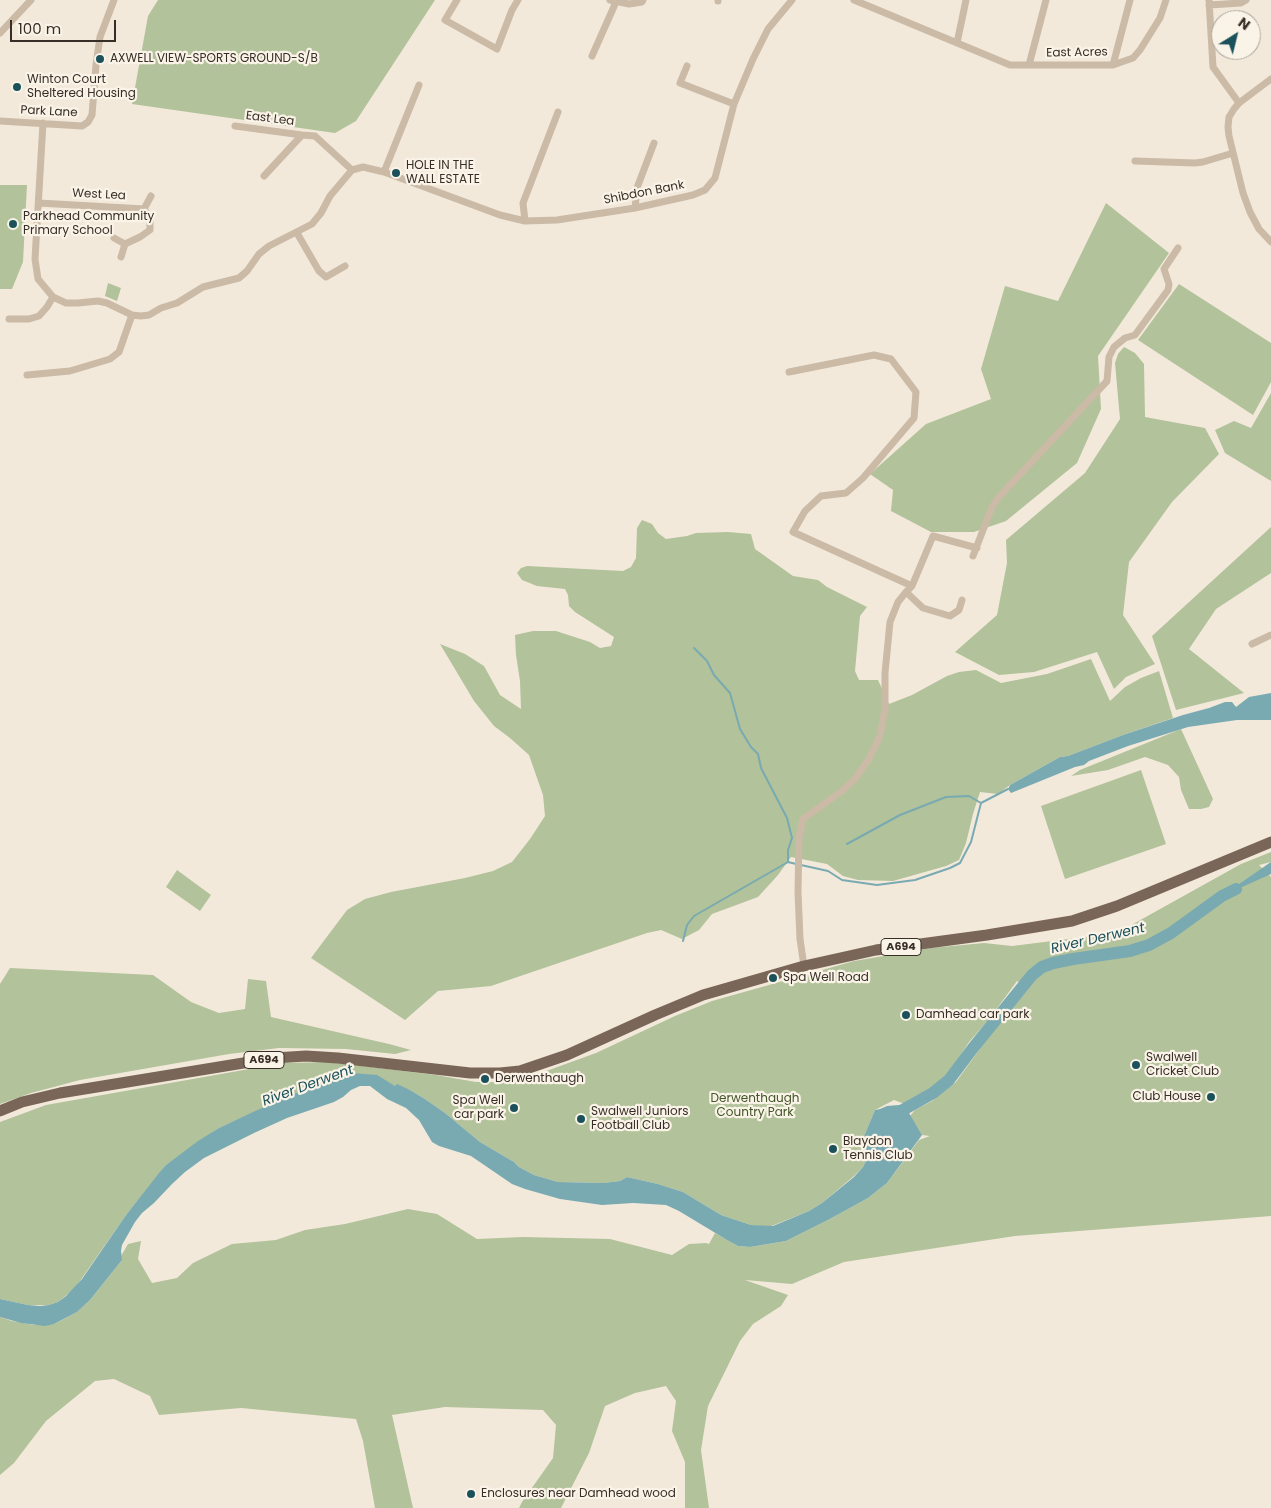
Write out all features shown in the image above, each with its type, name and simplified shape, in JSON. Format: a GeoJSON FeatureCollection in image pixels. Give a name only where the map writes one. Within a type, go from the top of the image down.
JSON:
{"type":"FeatureCollection","features":[{"type":"Feature","properties":{"kind":"main road","name":"A694"},"geometry":{"type":"LineString","coordinates":[[0,1111],[36,1098],[60,1093],[274,1058],[306,1056],[338,1058],[470,1073],[500,1073],[520,1070],[567,1055],[655,1014],[703,995],[804,966],[876,950],[1072,921],[1118,906],[1271,842]]}},
{"type":"Feature","properties":{"kind":"street"},"geometry":{"type":"LineString","coordinates":[[0,33],[31,0]]}},
{"type":"Feature","properties":{"kind":"street","name":"Park Lane"},"geometry":{"type":"LineString","coordinates":[[0,121],[82,126],[88,122],[92,115],[100,37],[114,0]]}},
{"type":"Feature","properties":{"kind":"street"},"geometry":{"type":"LineString","coordinates":[[457,0],[445,20],[498,49],[512,10],[518,0]]}},
{"type":"Feature","properties":{"kind":"street"},"geometry":{"type":"LineString","coordinates":[[592,56],[613,1],[629,4],[642,2],[643,0]]}},
{"type":"Feature","properties":{"kind":"street","name":"Shibdon Bank"},"geometry":{"type":"LineString","coordinates":[[352,170],[362,167],[384,172],[500,215],[525,221],[557,220],[635,208],[693,195],[705,190],[714,178],[734,104],[753,59],[768,29],[792,0]]}},
{"type":"Feature","properties":{"kind":"street","name":"East Acres"},"geometry":{"type":"LineString","coordinates":[[854,0],[871,3],[1010,65],[1113,64],[1133,58],[1160,18],[1166,0]]}},
{"type":"Feature","properties":{"kind":"street"},"geometry":{"type":"LineString","coordinates":[[957,43],[966,0]]}},
{"type":"Feature","properties":{"kind":"street"},"geometry":{"type":"LineString","coordinates":[[1029,65],[1046,0]]}},
{"type":"Feature","properties":{"kind":"street"},"geometry":{"type":"LineString","coordinates":[[1113,64],[1130,0]]}},
{"type":"Feature","properties":{"kind":"street"},"geometry":{"type":"LineString","coordinates":[[1239,103],[1213,67],[1209,2],[1241,3],[1246,0]]}},
{"type":"Feature","properties":{"kind":"street"},"geometry":{"type":"LineString","coordinates":[[687,66],[680,82],[734,104]]}},
{"type":"Feature","properties":{"kind":"street"},"geometry":{"type":"LineString","coordinates":[[1271,79],[1239,103],[1230,117],[1228,127],[1243,193],[1250,212],[1260,229],[1271,242]]}},
{"type":"Feature","properties":{"kind":"street"},"geometry":{"type":"LineString","coordinates":[[384,172],[419,85]]}},
{"type":"Feature","properties":{"kind":"street"},"geometry":{"type":"LineString","coordinates":[[525,221],[524,203],[558,112]]}},
{"type":"Feature","properties":{"kind":"street"},"geometry":{"type":"LineString","coordinates":[[43,123],[35,259],[38,279],[53,297],[66,303],[98,301],[132,315],[148,315],[177,303],[203,287],[239,278],[247,271],[259,254],[269,246],[312,224],[321,213],[330,196],[352,170]]}},
{"type":"Feature","properties":{"kind":"street","name":"East Lea"},"geometry":{"type":"LineString","coordinates":[[235,126],[315,136],[352,170]]}},
{"type":"Feature","properties":{"kind":"street","name":"East Lea"},"geometry":{"type":"LineString","coordinates":[[264,176],[302,135]]}},
{"type":"Feature","properties":{"kind":"street"},"geometry":{"type":"LineString","coordinates":[[635,208],[637,188],[654,144]]}},
{"type":"Feature","properties":{"kind":"street"},"geometry":{"type":"LineString","coordinates":[[1136,161],[1195,163],[1233,153]]}},
{"type":"Feature","properties":{"kind":"street"},"geometry":{"type":"LineString","coordinates":[[120,257],[125,244],[150,230],[150,218],[144,209],[150,196]]}},
{"type":"Feature","properties":{"kind":"street","name":"West Lea"},"geometry":{"type":"LineString","coordinates":[[39,204],[144,209]]}},
{"type":"Feature","properties":{"kind":"street"},"geometry":{"type":"LineString","coordinates":[[297,233],[319,271],[326,277],[345,266]]}},
{"type":"Feature","properties":{"kind":"street"},"geometry":{"type":"LineString","coordinates":[[114,238],[125,244]]}},
{"type":"Feature","properties":{"kind":"street"},"geometry":{"type":"LineString","coordinates":[[973,556],[992,507],[998,498],[1106,381],[1109,357],[1114,347],[1124,338],[1134,336],[1168,290],[1169,284],[1164,269],[1178,248]]}},
{"type":"Feature","properties":{"kind":"street"},"geometry":{"type":"LineString","coordinates":[[9,319],[28,319],[39,316],[53,297]]}},
{"type":"Feature","properties":{"kind":"street"},"geometry":{"type":"LineString","coordinates":[[27,375],[70,371],[110,359],[120,352],[132,315]]}},
{"type":"Feature","properties":{"kind":"street"},"geometry":{"type":"LineString","coordinates":[[789,372],[874,355],[891,358],[916,392],[914,418],[863,478],[846,493],[821,496],[805,511],[793,532],[912,586]]}},
{"type":"Feature","properties":{"kind":"street"},"geometry":{"type":"LineString","coordinates":[[804,966],[800,939],[798,892],[799,837],[803,819],[854,780],[869,759],[880,736],[885,709],[885,673],[890,622],[898,602],[912,586],[933,536],[977,548]]}},
{"type":"Feature","properties":{"kind":"street"},"geometry":{"type":"LineString","coordinates":[[906,592],[923,608],[950,616],[959,610],[962,600]]}},
{"type":"Feature","properties":{"kind":"street"},"geometry":{"type":"LineString","coordinates":[[1252,644],[1271,635]]}},
{"type":"Feature","properties":{"kind":"green space"},"geometry":{"type":"Polygon","coordinates":[[[158,0],[435,0],[356,121],[335,133],[132,104],[148,16],[158,0]]]}},
{"type":"Feature","properties":{"kind":"green space","name":"Parkhead Community Primary School"},"geometry":{"type":"Polygon","coordinates":[[[0,185],[27,185],[23,262],[12,289],[0,289],[0,185]]]}},
{"type":"Feature","properties":{"kind":"green space"},"geometry":{"type":"Polygon","coordinates":[[[1106,203],[1169,253],[1098,356],[1101,409],[1077,463],[1006,521],[974,532],[931,532],[891,511],[893,490],[870,474],[926,424],[991,399],[981,369],[1005,286],[1058,301],[1106,203]]]}},
{"type":"Feature","properties":{"kind":"green space"},"geometry":{"type":"Polygon","coordinates":[[[108,283],[121,288],[117,301],[105,296],[108,283]]]}},
{"type":"Feature","properties":{"kind":"green space"},"geometry":{"type":"Polygon","coordinates":[[[1179,284],[1271,343],[1271,382],[1253,415],[1138,340],[1179,284]]]}},
{"type":"Feature","properties":{"kind":"green space"},"geometry":{"type":"Polygon","coordinates":[[[1124,347],[1135,353],[1144,364],[1145,417],[1205,428],[1219,454],[1172,502],[1129,562],[1123,615],[1155,664],[1126,677],[1114,689],[1097,652],[1034,672],[999,675],[955,652],[997,615],[1007,563],[1006,540],[1085,473],[1120,419],[1115,363],[1118,354],[1124,347]]]}},
{"type":"Feature","properties":{"kind":"green space"},"geometry":{"type":"Polygon","coordinates":[[[1271,393],[1271,481],[1225,453],[1215,430],[1234,421],[1251,428],[1271,393]]]}},
{"type":"Feature","properties":{"kind":"green space"},"geometry":{"type":"Polygon","coordinates":[[[642,520],[652,524],[658,533],[666,539],[696,533],[728,532],[751,534],[755,549],[793,576],[818,580],[827,587],[867,607],[860,616],[855,671],[859,680],[878,680],[889,704],[959,672],[976,670],[1001,683],[1047,674],[1091,659],[1110,701],[1125,687],[1159,671],[1173,718],[1068,756],[1060,757],[1010,785],[998,794],[980,792],[966,843],[959,860],[946,866],[893,881],[858,880],[843,876],[827,864],[791,857],[758,897],[712,914],[699,930],[682,939],[661,930],[647,933],[491,986],[438,991],[405,1020],[311,958],[347,910],[365,899],[493,871],[512,862],[545,816],[543,795],[529,755],[494,726],[474,701],[440,644],[465,654],[484,666],[500,695],[521,709],[515,635],[533,631],[556,631],[590,642],[600,648],[611,646],[614,637],[575,612],[569,606],[568,595],[565,589],[537,586],[522,580],[517,573],[521,568],[527,566],[623,571],[631,567],[636,558],[637,528],[642,520]]]}},
{"type":"Feature","properties":{"kind":"green space"},"geometry":{"type":"Polygon","coordinates":[[[1271,527],[1271,573],[1216,609],[1189,649],[1244,693],[1176,710],[1152,636],[1271,527]]]}},
{"type":"Feature","properties":{"kind":"green space"},"geometry":{"type":"Polygon","coordinates":[[[1181,729],[1213,799],[1209,807],[1189,809],[1181,790],[1179,777],[1168,765],[1145,757],[1108,770],[1071,776],[1080,770],[1181,729]]]}},
{"type":"Feature","properties":{"kind":"green space"},"geometry":{"type":"Polygon","coordinates":[[[1141,770],[1166,844],[1065,879],[1041,806],[1141,770]]]}},
{"type":"Feature","properties":{"kind":"green space","name":"Derwenthaugh Country Park"},"geometry":{"type":"Polygon","coordinates":[[[1271,852],[1271,862],[1259,865],[1271,877],[1271,1216],[1015,1236],[844,1262],[792,1284],[745,1280],[788,1295],[781,1306],[753,1324],[740,1341],[708,1406],[701,1450],[709,1508],[685,1508],[685,1462],[672,1431],[676,1401],[666,1386],[635,1393],[605,1406],[589,1453],[561,1508],[519,1508],[553,1458],[556,1425],[543,1410],[445,1407],[392,1415],[413,1508],[375,1508],[363,1441],[356,1419],[241,1408],[159,1415],[150,1396],[114,1379],[95,1381],[46,1421],[14,1463],[0,1475],[0,1317],[34,1325],[54,1324],[77,1312],[90,1300],[122,1260],[121,1256],[128,1244],[141,1241],[138,1259],[152,1283],[177,1278],[193,1263],[232,1244],[276,1240],[305,1230],[345,1224],[408,1209],[437,1214],[477,1239],[523,1237],[610,1239],[672,1255],[689,1244],[709,1244],[715,1233],[738,1246],[750,1247],[786,1241],[868,1198],[887,1183],[919,1140],[930,1136],[922,1135],[910,1116],[915,1110],[932,1101],[956,1082],[997,1025],[1028,989],[1017,981],[990,1018],[969,1042],[947,1076],[921,1098],[910,1106],[894,1100],[875,1110],[862,1141],[862,1150],[866,1155],[866,1161],[854,1176],[822,1203],[809,1211],[769,1227],[751,1225],[721,1215],[683,1192],[627,1177],[620,1181],[603,1183],[558,1182],[534,1175],[480,1142],[445,1113],[410,1090],[385,1081],[340,1072],[333,1080],[327,1083],[316,1084],[219,1128],[166,1165],[126,1215],[75,1288],[58,1302],[49,1305],[28,1305],[0,1299],[0,1122],[46,1105],[283,1063],[329,1062],[436,1075],[476,1082],[514,1080],[596,1053],[712,1001],[854,961],[931,948],[984,943],[1012,946],[1117,933],[1241,864],[1271,852]]]}},
{"type":"Feature","properties":{"kind":"green space"},"geometry":{"type":"Polygon","coordinates":[[[177,870],[211,895],[200,911],[166,887],[177,870]]]}},
{"type":"Feature","properties":{"kind":"green space"},"geometry":{"type":"Polygon","coordinates":[[[10,968],[153,975],[191,1002],[219,1013],[245,1009],[248,979],[266,981],[271,1017],[411,1050],[395,1054],[346,1049],[279,1048],[229,1054],[80,1080],[31,1093],[0,1104],[0,984],[10,968]]]}},
{"type":"Feature","properties":{"kind":"water"},"geometry":{"type":"Polygon","coordinates":[[[1271,693],[1271,720],[1237,720],[1188,727],[1128,746],[1011,793],[1008,789],[1010,785],[1060,757],[1068,756],[1123,735],[1225,702],[1232,702],[1236,707],[1249,697],[1271,693]]]}},
{"type":"Feature","properties":{"kind":"water"},"geometry":{"type":"Polygon","coordinates":[[[1271,862],[1271,874],[1222,896],[1268,864],[1271,862]]]}},
{"type":"Feature","properties":{"kind":"water"},"geometry":{"type":"Polygon","coordinates":[[[340,1072],[377,1075],[395,1086],[397,1084],[410,1090],[445,1113],[480,1142],[534,1175],[558,1182],[603,1183],[620,1181],[627,1177],[658,1184],[683,1192],[721,1215],[751,1225],[773,1226],[809,1211],[854,1177],[866,1161],[866,1155],[862,1150],[862,1141],[875,1110],[899,1105],[910,1108],[909,1113],[922,1135],[887,1183],[868,1198],[786,1241],[750,1247],[738,1246],[666,1205],[633,1203],[602,1205],[560,1199],[512,1184],[471,1156],[432,1142],[419,1120],[406,1108],[387,1099],[370,1086],[360,1086],[334,1102],[287,1118],[254,1133],[204,1158],[185,1172],[135,1222],[122,1245],[122,1260],[90,1300],[77,1312],[54,1324],[45,1326],[21,1323],[0,1317],[0,1299],[40,1306],[58,1302],[66,1296],[82,1279],[126,1215],[159,1173],[166,1165],[198,1141],[219,1128],[253,1112],[316,1084],[327,1083],[333,1080],[340,1072]]]}},
{"type":"Feature","properties":{"kind":"waterway"},"geometry":{"type":"LineString","coordinates":[[694,648],[707,661],[714,675],[730,693],[740,729],[751,747],[758,754],[761,768],[787,818],[792,838],[788,850],[788,862]]}},
{"type":"Feature","properties":{"kind":"waterway"},"geometry":{"type":"LineString","coordinates":[[801,865],[828,871],[842,880],[877,885],[915,880],[950,868],[960,863],[971,842],[981,803],[1008,789]]}},
{"type":"Feature","properties":{"kind":"waterway"},"geometry":{"type":"LineString","coordinates":[[847,844],[900,815],[946,797],[969,796],[981,803]]}},
{"type":"Feature","properties":{"kind":"waterway"},"geometry":{"type":"LineString","coordinates":[[683,941],[687,925],[694,916],[788,862],[796,864]]}},
{"type":"Feature","properties":{"kind":"waterway","name":"River Derwent"},"geometry":{"type":"LineString","coordinates":[[896,1119],[901,1111],[933,1093],[949,1080],[1032,975],[1042,967],[1073,959],[1130,951],[1149,945],[1171,933],[1222,896],[1236,889]]}},
{"type":"Feature","properties":{"kind":"place","name":"AXWELL VIEW-SPORTS GROUND-S/B"},"geometry":{"type":"Point","coordinates":[100,59]}},
{"type":"Feature","properties":{"kind":"place","name":"Winton Court Sheltered Housing"},"geometry":{"type":"Point","coordinates":[17,87]}},
{"type":"Feature","properties":{"kind":"place","name":"HOLE IN THE WALL ESTATE"},"geometry":{"type":"Point","coordinates":[396,173]}},
{"type":"Feature","properties":{"kind":"place","name":"Parkhead Community Primary School"},"geometry":{"type":"Point","coordinates":[13,224]}},
{"type":"Feature","properties":{"kind":"place","name":"Spa Well Road"},"geometry":{"type":"Point","coordinates":[773,978]}},
{"type":"Feature","properties":{"kind":"place","name":"Damhead car park"},"geometry":{"type":"Point","coordinates":[906,1015]}},
{"type":"Feature","properties":{"kind":"place","name":"Swalwell Cricket Club"},"geometry":{"type":"Point","coordinates":[1136,1065]}},
{"type":"Feature","properties":{"kind":"place","name":"Derwenthaugh"},"geometry":{"type":"Point","coordinates":[485,1079]}},
{"type":"Feature","properties":{"kind":"place","name":"Club House"},"geometry":{"type":"Point","coordinates":[1211,1097]}},
{"type":"Feature","properties":{"kind":"place","name":"Spa Well car park"},"geometry":{"type":"Point","coordinates":[514,1108]}},
{"type":"Feature","properties":{"kind":"place","name":"Swalwell Juniors Football Club"},"geometry":{"type":"Point","coordinates":[581,1119]}},
{"type":"Feature","properties":{"kind":"place","name":"Blaydon Tennis Club"},"geometry":{"type":"Point","coordinates":[833,1149]}},
{"type":"Feature","properties":{"kind":"place","name":"Enclosures near Damhead wood"},"geometry":{"type":"Point","coordinates":[471,1494]}}]}
